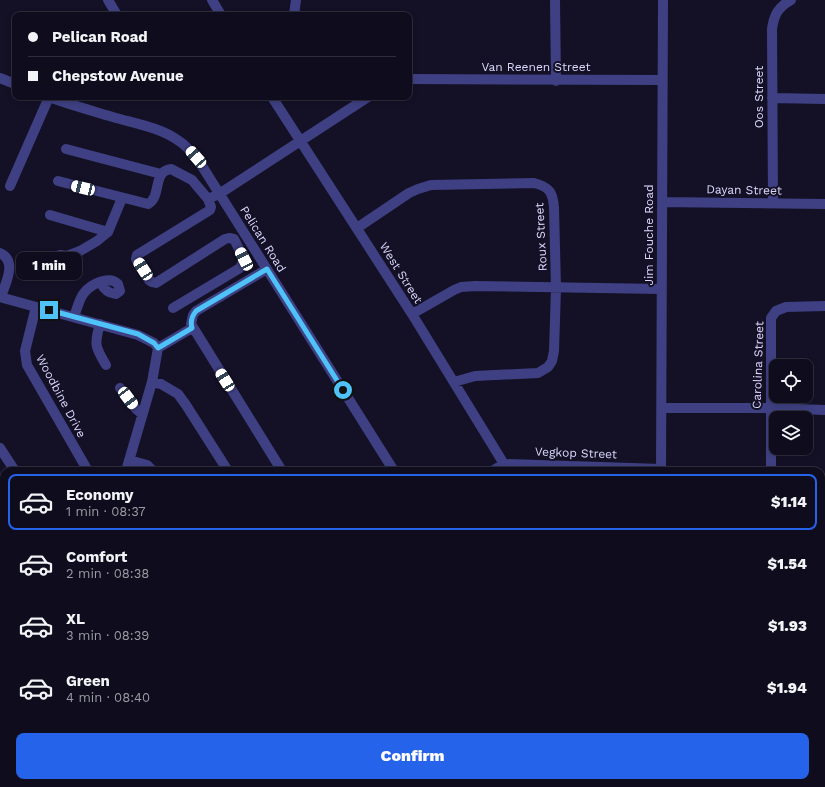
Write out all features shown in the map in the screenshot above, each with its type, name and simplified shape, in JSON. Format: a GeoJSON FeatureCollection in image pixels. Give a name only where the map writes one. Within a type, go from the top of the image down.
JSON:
{"type":"FeatureCollection","features":[{"type":"Feature","properties":{"kind":"street"},"geometry":{"type":"LineString","coordinates":[[212,0],[219,12]]}},
{"type":"Feature","properties":{"kind":"street"},"geometry":{"type":"LineString","coordinates":[[294,12],[296,0]]}},
{"type":"Feature","properties":{"kind":"street"},"geometry":{"type":"LineString","coordinates":[[555,0],[556,81]]}},
{"type":"Feature","properties":{"kind":"street","name":"Jim Fouche Road"},"geometry":{"type":"LineString","coordinates":[[661,467],[663,0]]}},
{"type":"Feature","properties":{"kind":"street","name":"Oos Street"},"geometry":{"type":"LineString","coordinates":[[773,203],[772,29],[777,11],[783,4],[791,0]]}},
{"type":"Feature","properties":{"kind":"street"},"geometry":{"type":"LineString","coordinates":[[0,78],[12,83]]}},
{"type":"Feature","properties":{"kind":"street","name":"Van Reenen Street"},"geometry":{"type":"LineString","coordinates":[[412,79],[556,81],[662,80]]}},
{"type":"Feature","properties":{"kind":"street"},"geometry":{"type":"LineString","coordinates":[[772,98],[825,99]]}},
{"type":"Feature","properties":{"kind":"street"},"geometry":{"type":"LineString","coordinates":[[10,186],[48,100]]}},
{"type":"Feature","properties":{"kind":"street","name":"Pelican Road"},"geometry":{"type":"LineString","coordinates":[[62,100],[83,109],[153,128],[175,138],[188,148],[196,157],[391,467]]}},
{"type":"Feature","properties":{"kind":"street","name":"West Street"},"geometry":{"type":"LineString","coordinates":[[274,100],[412,314],[504,464]]}},
{"type":"Feature","properties":{"kind":"street"},"geometry":{"type":"LineString","coordinates":[[208,199],[219,194],[363,100]]}},
{"type":"Feature","properties":{"kind":"street"},"geometry":{"type":"LineString","coordinates":[[66,149],[161,174]]}},
{"type":"Feature","properties":{"kind":"street"},"geometry":{"type":"LineString","coordinates":[[58,181],[148,204],[151,203],[154,197],[158,180],[164,171],[171,169],[192,180],[208,199],[211,207],[210,210],[137,255],[136,259],[149,280],[156,283],[229,238],[234,240],[244,259],[240,268],[173,308]]}},
{"type":"Feature","properties":{"kind":"street","name":"Roux Street"},"geometry":{"type":"LineString","coordinates":[[357,228],[409,193],[425,186],[467,183],[534,183],[541,184],[550,192],[553,198],[556,288],[554,351],[552,361],[548,367],[538,373],[474,376],[454,382]]}},
{"type":"Feature","properties":{"kind":"street"},"geometry":{"type":"LineString","coordinates":[[60,255],[67,256],[80,251],[97,241],[108,232],[122,198]]}},
{"type":"Feature","properties":{"kind":"street","name":"Dayan Street"},"geometry":{"type":"LineString","coordinates":[[662,202],[825,204]]}},
{"type":"Feature","properties":{"kind":"street"},"geometry":{"type":"LineString","coordinates":[[50,215],[108,232]]}},
{"type":"Feature","properties":{"kind":"street"},"geometry":{"type":"LineString","coordinates":[[0,253],[7,259],[10,269],[0,297],[138,334],[154,343],[158,348],[152,382],[127,467]]}},
{"type":"Feature","properties":{"kind":"street"},"geometry":{"type":"LineString","coordinates":[[267,269],[196,311],[192,318],[191,324],[192,328],[279,467]]}},
{"type":"Feature","properties":{"kind":"street"},"geometry":{"type":"LineString","coordinates":[[74,317],[84,293],[88,289],[101,283]]}},
{"type":"Feature","properties":{"kind":"street"},"geometry":{"type":"LineString","coordinates":[[412,314],[445,294],[461,287],[661,289]]}},
{"type":"Feature","properties":{"kind":"street","name":"Carolina Street"},"geometry":{"type":"LineString","coordinates":[[771,467],[771,318],[776,311],[786,307],[825,306]]}},
{"type":"Feature","properties":{"kind":"street","name":"Woodbine Drive"},"geometry":{"type":"LineString","coordinates":[[36,307],[25,351],[27,365],[86,467]]}},
{"type":"Feature","properties":{"kind":"street"},"geometry":{"type":"LineString","coordinates":[[100,324],[96,336],[97,350],[106,365]]}},
{"type":"Feature","properties":{"kind":"street"},"geometry":{"type":"LineString","coordinates":[[158,348],[192,328]]}},
{"type":"Feature","properties":{"kind":"street"},"geometry":{"type":"LineString","coordinates":[[152,382],[161,384],[178,394],[225,467]]}},
{"type":"Feature","properties":{"kind":"street"},"geometry":{"type":"LineString","coordinates":[[120,388],[136,409],[142,414]]}},
{"type":"Feature","properties":{"kind":"street"},"geometry":{"type":"LineString","coordinates":[[662,408],[770,408],[825,410]]}},
{"type":"Feature","properties":{"kind":"street"},"geometry":{"type":"LineString","coordinates":[[0,448],[12,467]]}},
{"type":"Feature","properties":{"kind":"street"},"geometry":{"type":"LineString","coordinates":[[129,460],[149,467]]}},
{"type":"Feature","properties":{"kind":"street"},"geometry":{"type":"LineString","coordinates":[[499,467],[504,464]]}},
{"type":"Feature","properties":{"kind":"street","name":"Vegkop Street"},"geometry":{"type":"LineString","coordinates":[[504,464],[533,467]]}},
{"type":"Feature","properties":{"kind":"route"},"geometry":{"type":"LineString","coordinates":[[49,310],[138,334],[154,343],[158,348],[192,328],[192,318],[196,311],[267,269],[343,390]]}}]}
